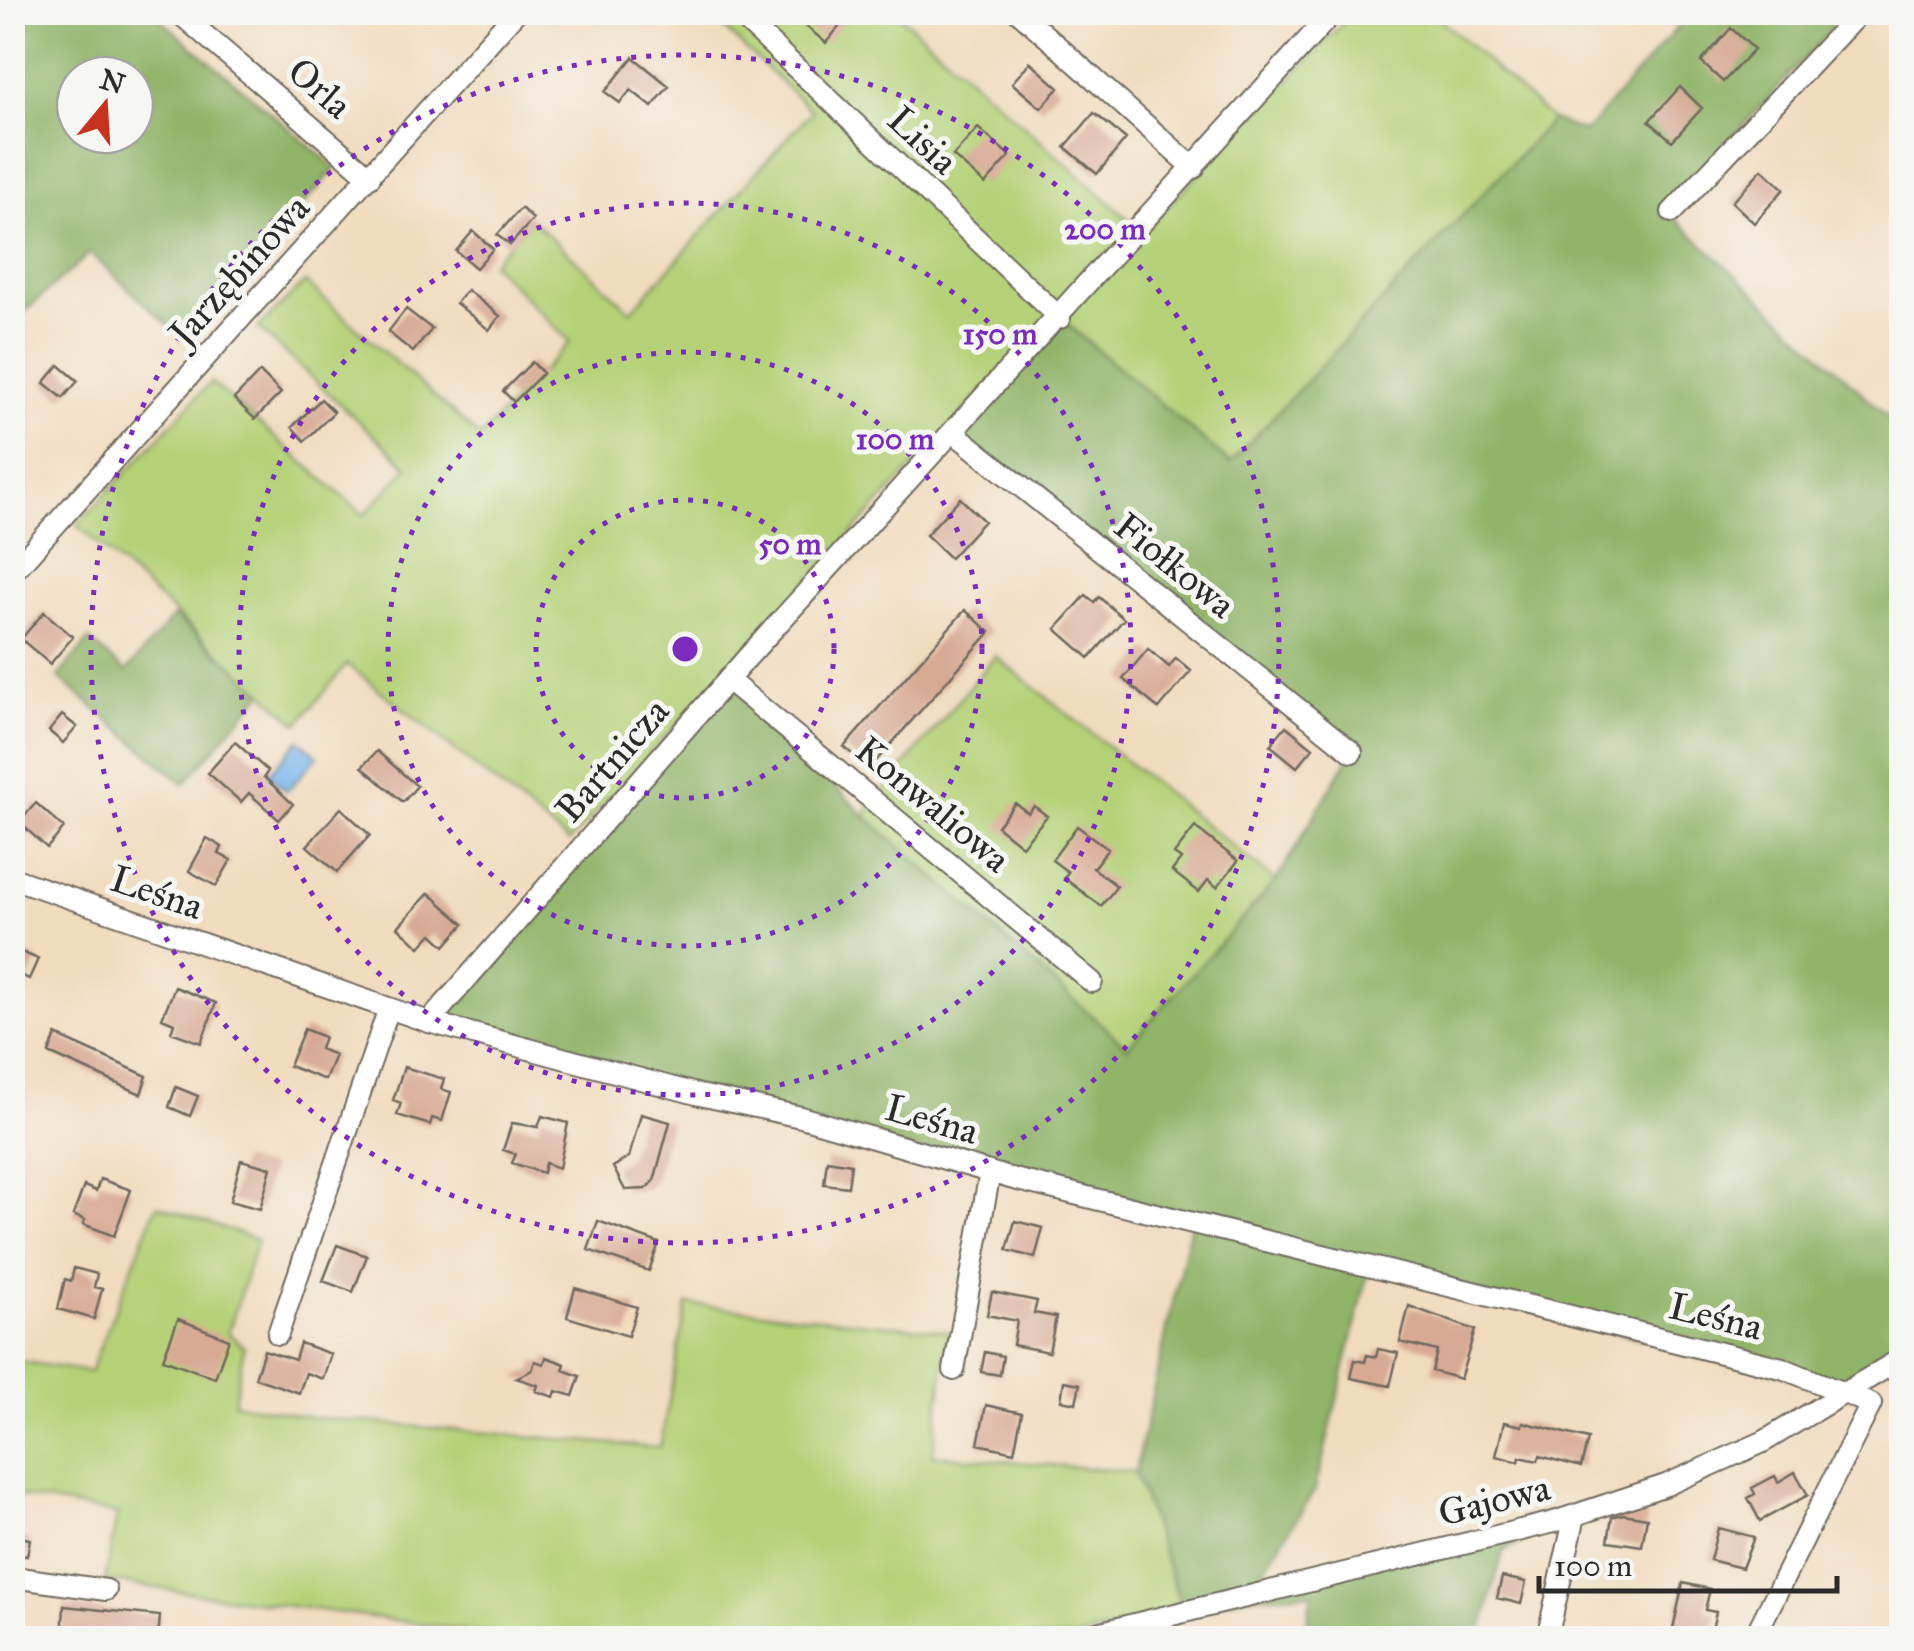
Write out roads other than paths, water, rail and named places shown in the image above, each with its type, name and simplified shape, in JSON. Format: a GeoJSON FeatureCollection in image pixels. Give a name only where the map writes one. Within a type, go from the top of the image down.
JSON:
{"type":"FeatureCollection","features":[{"type":"Feature","properties":{"kind":"street","name":"Orla"},"geometry":{"type":"LineString","coordinates":[[178,12],[370,177]]}},
{"type":"Feature","properties":{"kind":"street","name":"Jarzębinowa"},"geometry":{"type":"LineString","coordinates":[[12,573],[516,12]]}},
{"type":"Feature","properties":{"kind":"street","name":"Lisia"},"geometry":{"type":"LineString","coordinates":[[737,12],[1060,318]]}},
{"type":"Feature","properties":{"kind":"street"},"geometry":{"type":"LineString","coordinates":[[1020,12],[1194,168]]}},
{"type":"Feature","properties":{"kind":"street","name":"Bartnicza"},"geometry":{"type":"LineString","coordinates":[[430,1022],[728,680],[1060,318],[1333,12]]}},
{"type":"Feature","properties":{"kind":"street"},"geometry":{"type":"LineString","coordinates":[[1672,212],[1860,12]]}},
{"type":"Feature","properties":{"kind":"street","name":"Fiołkowa"},"geometry":{"type":"LineString","coordinates":[[953,432],[1352,752]]}},
{"type":"Feature","properties":{"kind":"street","name":"Konwaliowa"},"geometry":{"type":"LineString","coordinates":[[728,680],[1092,982]]}},
{"type":"Feature","properties":{"kind":"street","name":"Leśna"},"geometry":{"type":"LineString","coordinates":[[12,878],[430,1022],[700,1095],[802,1117],[990,1172],[1782,1368],[1843,1390]]}},
{"type":"Feature","properties":{"kind":"street"},"geometry":{"type":"LineString","coordinates":[[278,1334],[389,1008]]}},
{"type":"Feature","properties":{"kind":"street"},"geometry":{"type":"LineString","coordinates":[[954,1370],[990,1172]]}},
{"type":"Feature","properties":{"kind":"street","name":"Gajowa"},"geometry":{"type":"LineString","coordinates":[[1077,1638],[1575,1516],[1666,1486],[1763,1442],[1843,1390],[1902,1358]]}},
{"type":"Feature","properties":{"kind":"street"},"geometry":{"type":"LineString","coordinates":[[1754,1638],[1871,1404],[1843,1390]]}},
{"type":"Feature","properties":{"kind":"street"},"geometry":{"type":"LineString","coordinates":[[1547,1638],[1575,1516]]}},
{"type":"Feature","properties":{"kind":"street"},"geometry":{"type":"LineString","coordinates":[[12,1577],[106,1590]]}},
{"type":"Feature","properties":{"kind":"water"},"geometry":{"type":"Polygon","coordinates":[[[299,740],[318,756],[287,791],[268,775],[299,740]]]}}]}
